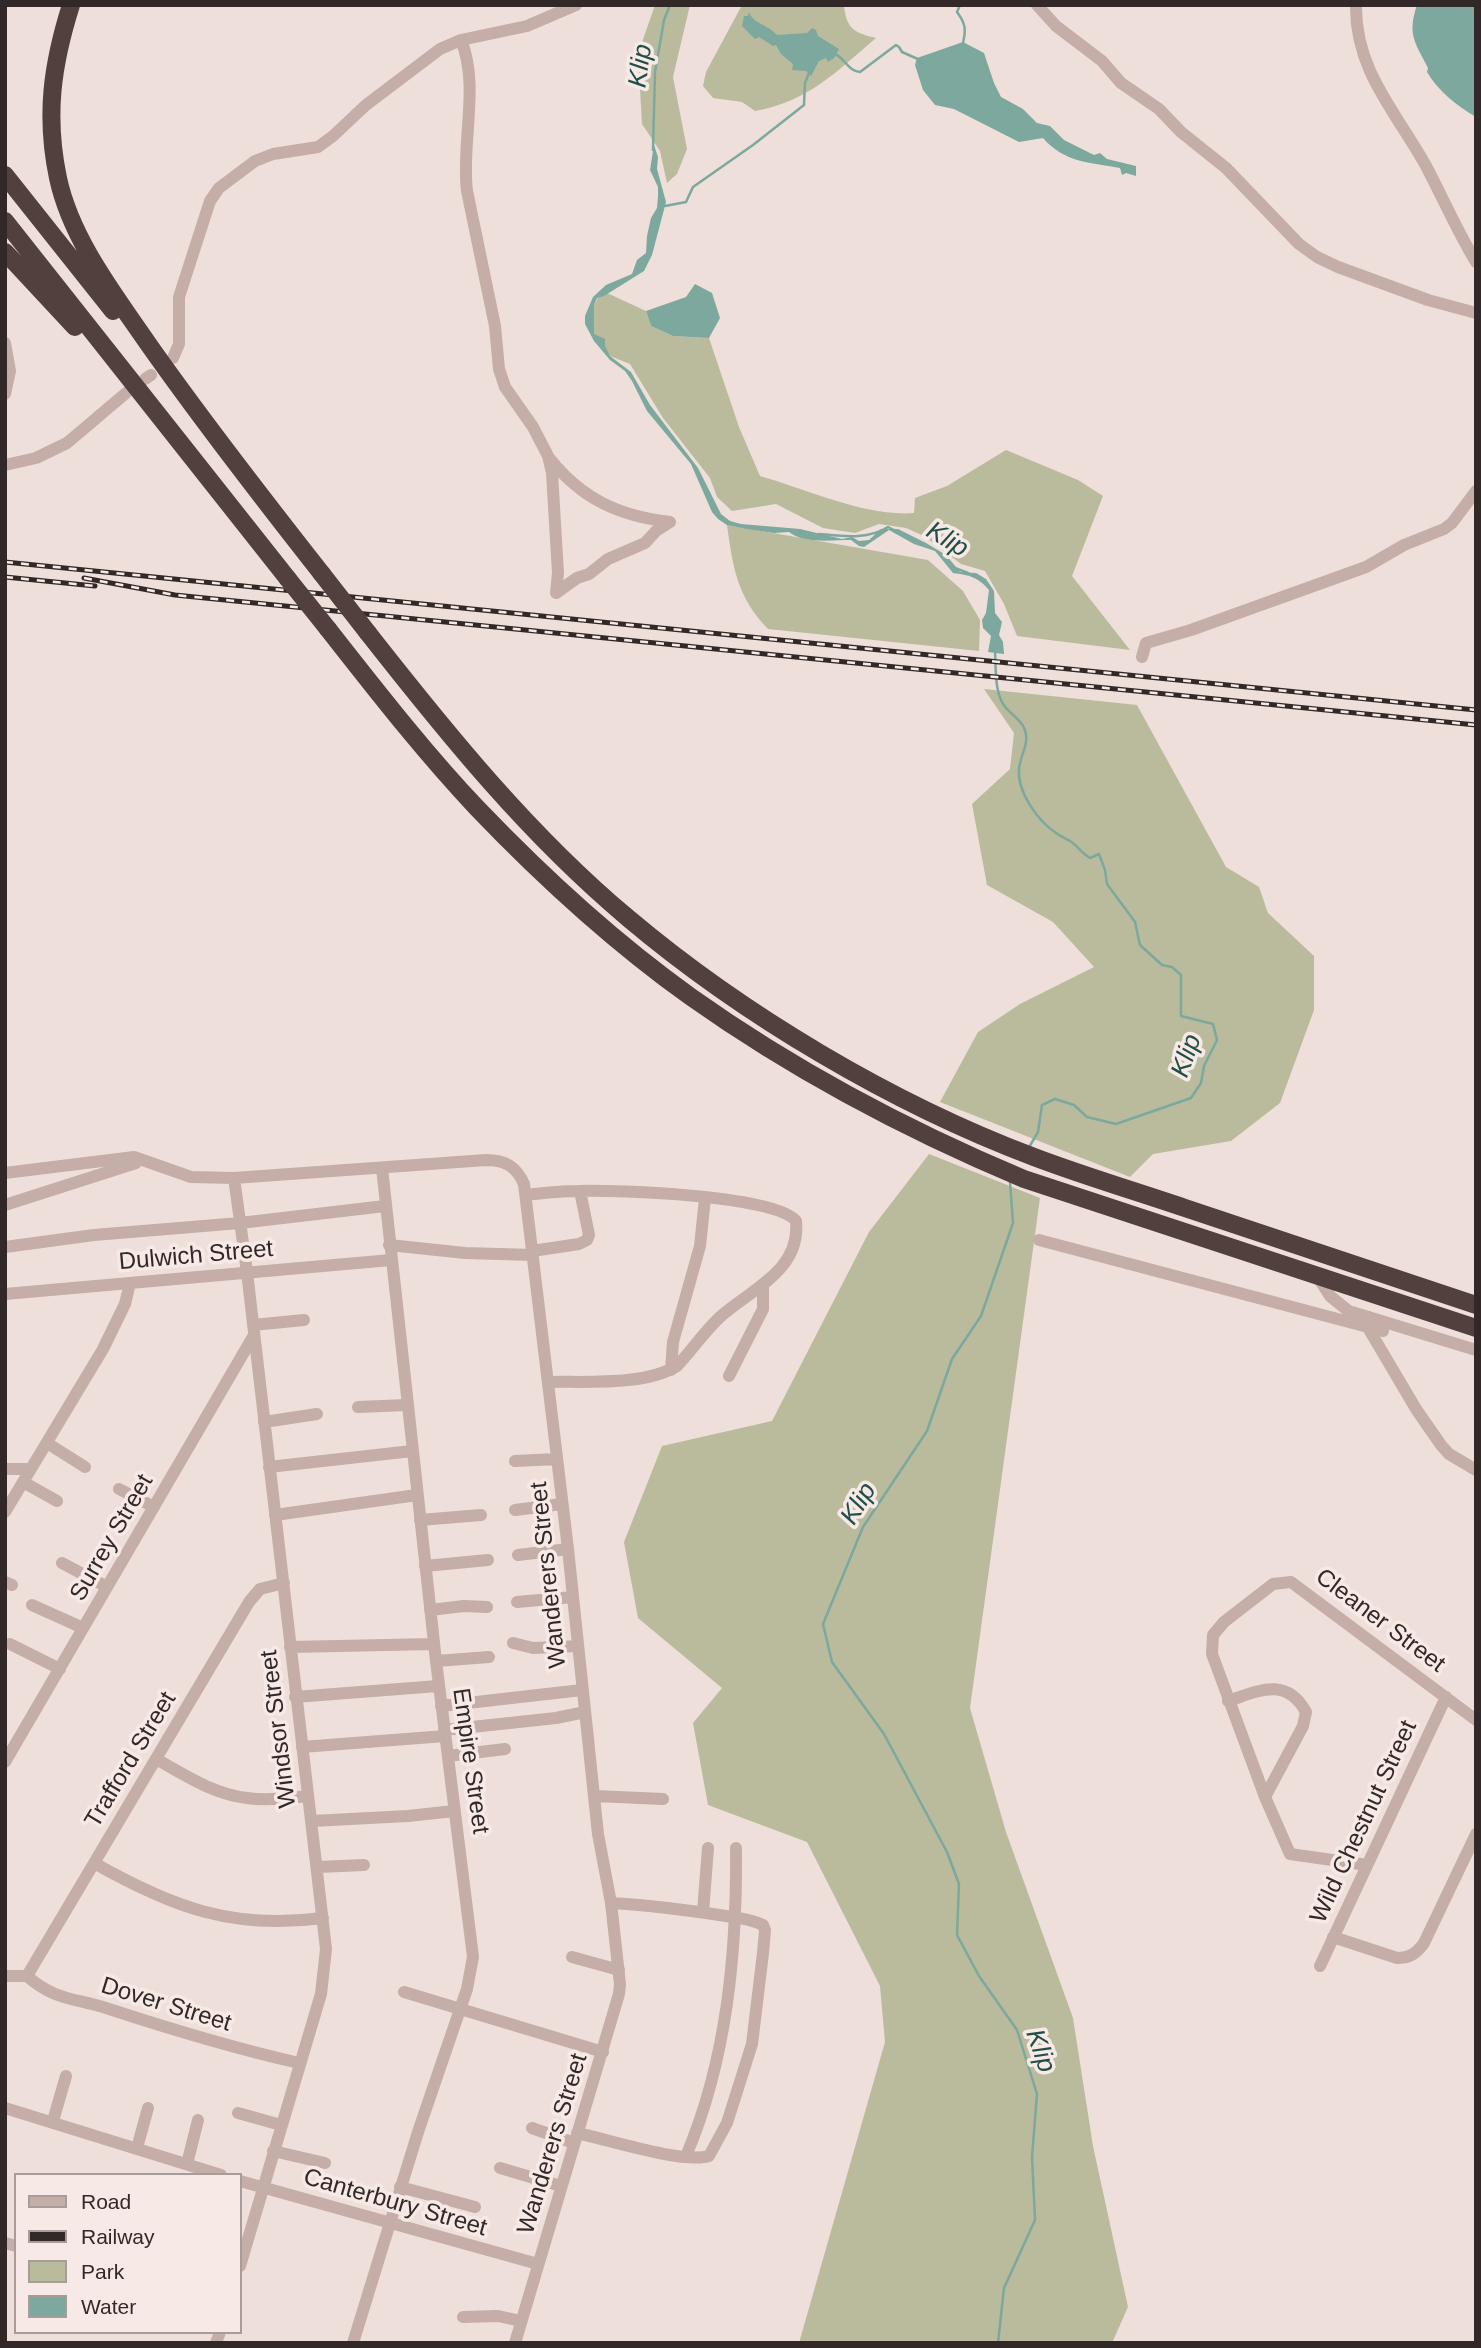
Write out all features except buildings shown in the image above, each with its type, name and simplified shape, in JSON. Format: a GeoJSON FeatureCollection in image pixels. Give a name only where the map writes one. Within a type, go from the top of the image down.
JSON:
{"type":"FeatureCollection","features":[{"type":"Feature","properties":{"kind":"highway"},"geometry":{"type":"LineString","coordinates":[[71,5],[55,62],[51,136],[69,213],[115,296],[213,433],[433,716],[512,808],[570,866],[630,920],[706,978],[782,1030],[894,1094],[1033,1157],[1476,1306]]}},
{"type":"Feature","properties":{"kind":"highway"},"geometry":{"type":"LineString","coordinates":[[5,174],[168,381],[213,433]]}},
{"type":"Feature","properties":{"kind":"highway"},"geometry":{"type":"LineString","coordinates":[[5,221],[419,743],[529,860],[624,943],[689,995],[788,1061],[879,1112],[978,1160],[1024,1179],[1476,1328]]}},
{"type":"Feature","properties":{"kind":"highway"},"geometry":{"type":"LineString","coordinates":[[5,252],[181,444]]}},
{"type":"Feature","properties":{"kind":"street"},"geometry":{"type":"LineString","coordinates":[[173,358],[178,344],[179,297],[210,201],[219,188],[255,161],[273,154],[318,147],[414,66],[440,49],[461,40],[527,26],[576,5]]}},
{"type":"Feature","properties":{"kind":"street"},"geometry":{"type":"LineString","coordinates":[[1037,5],[1056,26],[1102,61],[1121,83],[1159,109],[1181,132],[1226,168],[1299,244],[1338,267],[1428,300],[1475,313]]}},
{"type":"Feature","properties":{"kind":"street"},"geometry":{"type":"LineString","coordinates":[[1356,5],[1360,41],[1378,90],[1418,152],[1476,262]]}},
{"type":"Feature","properties":{"kind":"street"},"geometry":{"type":"LineString","coordinates":[[461,40],[470,70],[466,181],[475,240],[495,326],[499,369],[505,387],[533,427],[548,456],[562,474],[592,499],[632,514],[670,522],[656,531],[645,544],[608,559],[589,574],[577,578],[556,593],[558,573],[554,495],[548,456]]}},
{"type":"Feature","properties":{"kind":"street"},"geometry":{"type":"LineString","coordinates":[[5,343],[10,371],[5,394]]}},
{"type":"Feature","properties":{"kind":"street"},"geometry":{"type":"LineString","coordinates":[[5,465],[36,458],[67,443],[127,393]]}},
{"type":"Feature","properties":{"kind":"street"},"geometry":{"type":"LineString","coordinates":[[1142,657],[1146,643],[1191,630],[1366,567],[1404,545],[1444,529],[1476,491]]}},
{"type":"Feature","properties":{"kind":"street"},"geometry":{"type":"LineString","coordinates":[[5,1173],[134,1157],[142,1159]]}},
{"type":"Feature","properties":{"kind":"street"},"geometry":{"type":"LineString","coordinates":[[5,1205],[135,1164],[142,1159]]}},
{"type":"Feature","properties":{"kind":"street","name":"Wanderers Street"},"geometry":{"type":"LineString","coordinates":[[142,1159],[191,1177],[234,1178],[496,1160],[504,1161],[517,1170],[524,1184],[568,1549],[598,1834],[611,1903],[619,1970],[619,1994],[515,2343]]}},
{"type":"Feature","properties":{"kind":"street","name":"Empire Street"},"geometry":{"type":"LineString","coordinates":[[353,2343],[400,2187],[471,1975],[473,1956],[438,1686],[382,1168]]}},
{"type":"Feature","properties":{"kind":"street","name":"Windsor Street"},"geometry":{"type":"LineString","coordinates":[[234,1178],[326,1949],[323,1981],[242,2259]]}},
{"type":"Feature","properties":{"kind":"street"},"geometry":{"type":"LineString","coordinates":[[526,1195],[580,1191],[639,1192],[705,1198],[781,1211],[796,1221],[796,1240],[780,1270],[726,1312],[671,1370],[621,1380],[548,1381]]}},
{"type":"Feature","properties":{"kind":"street"},"geometry":{"type":"LineString","coordinates":[[389,1245],[465,1253],[533,1253],[579,1244],[587,1240],[589,1235],[580,1191]]}},
{"type":"Feature","properties":{"kind":"street"},"geometry":{"type":"LineString","coordinates":[[671,1370],[673,1342],[700,1246],[705,1198]]}},
{"type":"Feature","properties":{"kind":"street"},"geometry":{"type":"LineString","coordinates":[[5,1247],[94,1235],[240,1223],[385,1206]]}},
{"type":"Feature","properties":{"kind":"street"},"geometry":{"type":"LineString","coordinates":[[1039,1240],[1383,1331]]}},
{"type":"Feature","properties":{"kind":"street","name":"Dulwich Street"},"geometry":{"type":"LineString","coordinates":[[5,1294],[391,1260]]}},
{"type":"Feature","properties":{"kind":"street"},"geometry":{"type":"LineString","coordinates":[[1317,1276],[1329,1296],[1367,1326],[1430,1431],[1450,1454],[1476,1470]]}},
{"type":"Feature","properties":{"kind":"street"},"geometry":{"type":"LineString","coordinates":[[5,1512],[112,1332],[125,1304],[130,1283]]}},
{"type":"Feature","properties":{"kind":"street"},"geometry":{"type":"LineString","coordinates":[[729,1376],[763,1309],[763,1285]]}},
{"type":"Feature","properties":{"kind":"street"},"geometry":{"type":"LineString","coordinates":[[1346,1310],[1476,1350]]}},
{"type":"Feature","properties":{"kind":"street"},"geometry":{"type":"LineString","coordinates":[[253,1330],[304,1320]]}},
{"type":"Feature","properties":{"kind":"street","name":"Surrey Street"},"geometry":{"type":"LineString","coordinates":[[5,1762],[9,1748],[60,1669],[253,1330]]}},
{"type":"Feature","properties":{"kind":"street"},"geometry":{"type":"LineString","coordinates":[[358,1407],[407,1405]]}},
{"type":"Feature","properties":{"kind":"street"},"geometry":{"type":"LineString","coordinates":[[264,1422],[317,1414]]}},
{"type":"Feature","properties":{"kind":"street"},"geometry":{"type":"LineString","coordinates":[[47,1443],[85,1467]]}},
{"type":"Feature","properties":{"kind":"street"},"geometry":{"type":"LineString","coordinates":[[269,1466],[412,1451]]}},
{"type":"Feature","properties":{"kind":"street"},"geometry":{"type":"LineString","coordinates":[[515,1461],[557,1459]]}},
{"type":"Feature","properties":{"kind":"street"},"geometry":{"type":"LineString","coordinates":[[5,1469],[30,1469]]}},
{"type":"Feature","properties":{"kind":"street"},"geometry":{"type":"LineString","coordinates":[[23,1482],[57,1501]]}},
{"type":"Feature","properties":{"kind":"street"},"geometry":{"type":"LineString","coordinates":[[119,1489],[154,1507]]}},
{"type":"Feature","properties":{"kind":"street"},"geometry":{"type":"LineString","coordinates":[[275,1515],[417,1495]]}},
{"type":"Feature","properties":{"kind":"street"},"geometry":{"type":"LineString","coordinates":[[515,1510],[562,1504]]}},
{"type":"Feature","properties":{"kind":"street"},"geometry":{"type":"LineString","coordinates":[[420,1520],[481,1515]]}},
{"type":"Feature","properties":{"kind":"street"},"geometry":{"type":"LineString","coordinates":[[518,1555],[568,1549]]}},
{"type":"Feature","properties":{"kind":"street"},"geometry":{"type":"LineString","coordinates":[[425,1566],[488,1560]]}},
{"type":"Feature","properties":{"kind":"street"},"geometry":{"type":"LineString","coordinates":[[62,1563],[107,1587]]}},
{"type":"Feature","properties":{"kind":"street","name":"Cleaner Street"},"geometry":{"type":"LineString","coordinates":[[1367,1865],[1290,1854],[1228,1702],[1212,1654],[1213,1635],[1224,1622],[1267,1588],[1279,1581],[1286,1581],[1304,1590],[1476,1720]]}},
{"type":"Feature","properties":{"kind":"street","name":"Trafford Street"},"geometry":{"type":"LineString","coordinates":[[27,1976],[249,1602],[260,1589],[284,1583]]}},
{"type":"Feature","properties":{"kind":"street"},"geometry":{"type":"LineString","coordinates":[[517,1602],[573,1597]]}},
{"type":"Feature","properties":{"kind":"street"},"geometry":{"type":"LineString","coordinates":[[33,1605],[83,1628]]}},
{"type":"Feature","properties":{"kind":"street"},"geometry":{"type":"LineString","coordinates":[[430,1610],[464,1606],[487,1607]]}},
{"type":"Feature","properties":{"kind":"street"},"geometry":{"type":"LineString","coordinates":[[513,1643],[533,1648],[578,1646]]}},
{"type":"Feature","properties":{"kind":"street"},"geometry":{"type":"LineString","coordinates":[[10,1644],[60,1669]]}},
{"type":"Feature","properties":{"kind":"street"},"geometry":{"type":"LineString","coordinates":[[290,1647],[434,1644]]}},
{"type":"Feature","properties":{"kind":"street"},"geometry":{"type":"LineString","coordinates":[[436,1661],[489,1657]]}},
{"type":"Feature","properties":{"kind":"street"},"geometry":{"type":"LineString","coordinates":[[295,1697],[438,1686]]}},
{"type":"Feature","properties":{"kind":"street"},"geometry":{"type":"LineString","coordinates":[[1228,1702],[1270,1688],[1291,1696],[1306,1712],[1303,1726],[1265,1797]]}},
{"type":"Feature","properties":{"kind":"street"},"geometry":{"type":"LineString","coordinates":[[441,1706],[582,1690]]}},
{"type":"Feature","properties":{"kind":"street","name":"Wild Chestnut Street"},"geometry":{"type":"LineString","coordinates":[[1320,1966],[1446,1697]]}},
{"type":"Feature","properties":{"kind":"street"},"geometry":{"type":"LineString","coordinates":[[302,1747],[445,1733],[585,1712]]}},
{"type":"Feature","properties":{"kind":"street"},"geometry":{"type":"LineString","coordinates":[[448,1756],[505,1749]]}},
{"type":"Feature","properties":{"kind":"street"},"geometry":{"type":"LineString","coordinates":[[156,1759],[200,1784],[230,1795],[260,1799],[307,1796]]}},
{"type":"Feature","properties":{"kind":"street"},"geometry":{"type":"LineString","coordinates":[[595,1796],[663,1799]]}},
{"type":"Feature","properties":{"kind":"street"},"geometry":{"type":"LineString","coordinates":[[312,1821],[454,1811]]}},
{"type":"Feature","properties":{"kind":"street"},"geometry":{"type":"LineString","coordinates":[[1333,1937],[1397,1958],[1411,1956],[1419,1949],[1472,1853],[1476,1834]]}},
{"type":"Feature","properties":{"kind":"street"},"geometry":{"type":"LineString","coordinates":[[703,1912],[708,1848]]}},
{"type":"Feature","properties":{"kind":"street"},"geometry":{"type":"LineString","coordinates":[[687,2156],[710,2087],[722,2037],[736,1918],[736,1849]]}},
{"type":"Feature","properties":{"kind":"street"},"geometry":{"type":"LineString","coordinates":[[94,1864],[159,1897],[215,1915],[255,1922],[323,1918]]}},
{"type":"Feature","properties":{"kind":"street"},"geometry":{"type":"LineString","coordinates":[[317,1867],[364,1865]]}},
{"type":"Feature","properties":{"kind":"street"},"geometry":{"type":"LineString","coordinates":[[532,2128],[576,2138],[704,2157],[712,2152],[727,2123],[752,2044],[765,1930],[760,1923],[703,1912],[611,1903]]}},
{"type":"Feature","properties":{"kind":"street"},"geometry":{"type":"LineString","coordinates":[[572,1957],[619,1970]]}},
{"type":"Feature","properties":{"kind":"street"},"geometry":{"type":"LineString","coordinates":[[5,1976],[27,1976]]}},
{"type":"Feature","properties":{"kind":"street","name":"Dover Street"},"geometry":{"type":"LineString","coordinates":[[27,1976],[42,1989],[57,1996],[219,2044],[299,2063]]}},
{"type":"Feature","properties":{"kind":"street"},"geometry":{"type":"LineString","coordinates":[[404,1992],[603,2052]]}},
{"type":"Feature","properties":{"kind":"street"},"geometry":{"type":"LineString","coordinates":[[52,2121],[66,2076]]}},
{"type":"Feature","properties":{"kind":"street"},"geometry":{"type":"LineString","coordinates":[[5,2108],[215,2173]]}},
{"type":"Feature","properties":{"kind":"street"},"geometry":{"type":"LineString","coordinates":[[137,2148],[148,2108]]}},
{"type":"Feature","properties":{"kind":"street"},"geometry":{"type":"LineString","coordinates":[[238,2113],[281,2125]]}},
{"type":"Feature","properties":{"kind":"street"},"geometry":{"type":"LineString","coordinates":[[187,2164],[198,2120]]}},
{"type":"Feature","properties":{"kind":"street"},"geometry":{"type":"LineString","coordinates":[[273,2151],[325,2163]]}},
{"type":"Feature","properties":{"kind":"street"},"geometry":{"type":"LineString","coordinates":[[500,2168],[561,2186]]}},
{"type":"Feature","properties":{"kind":"street","name":"Canterbury Street"},"geometry":{"type":"LineString","coordinates":[[242,2182],[538,2264]]}},
{"type":"Feature","properties":{"kind":"street"},"geometry":{"type":"LineString","coordinates":[[400,2187],[475,2207]]}},
{"type":"Feature","properties":{"kind":"street"},"geometry":{"type":"LineString","coordinates":[[463,2317],[498,2316],[522,2321]]}},
{"type":"Feature","properties":{"kind":"green space"},"geometry":{"type":"Polygon","coordinates":[[[655,5],[690,5],[673,77],[687,149],[677,174],[667,183],[660,151],[642,124],[638,54],[655,5]]]}},
{"type":"Feature","properties":{"kind":"green space"},"geometry":{"type":"Polygon","coordinates":[[[742,5],[844,5],[849,25],[862,34],[876,38],[821,84],[791,100],[755,111],[742,102],[713,98],[703,86],[706,72],[742,5]]]}},
{"type":"Feature","properties":{"kind":"green space"},"geometry":{"type":"Polygon","coordinates":[[[607,293],[646,311],[651,326],[673,336],[709,338],[739,427],[760,476],[876,511],[914,513],[915,498],[947,486],[1006,450],[1078,480],[1103,496],[1072,576],[1130,650],[1017,636],[1004,604],[985,571],[961,564],[924,536],[906,528],[879,524],[855,533],[823,528],[776,504],[732,511],[717,497],[710,478],[663,418],[630,364],[610,356],[594,334],[594,305],[599,296],[607,293]]]}},
{"type":"Feature","properties":{"kind":"green space"},"geometry":{"type":"Polygon","coordinates":[[[727,525],[928,560],[963,591],[980,620],[979,651],[768,629],[749,605],[738,581],[727,525]]]}},
{"type":"Feature","properties":{"kind":"green space"},"geometry":{"type":"Polygon","coordinates":[[[984,689],[1137,705],[1226,867],[1259,887],[1268,913],[1314,956],[1314,1010],[1280,1103],[1231,1141],[1153,1154],[1130,1177],[940,1102],[978,1032],[1020,1004],[1094,967],[1053,922],[987,885],[972,804],[1010,769],[1014,733],[984,689]]]}},
{"type":"Feature","properties":{"kind":"green space"},"geometry":{"type":"Polygon","coordinates":[[[929,1154],[1040,1198],[970,1708],[1006,1832],[1073,2018],[1093,2146],[1128,2307],[1112,2343],[799,2343],[885,2042],[880,1986],[807,1842],[708,1805],[693,1723],[722,1688],[638,1618],[624,1542],[662,1446],[772,1421],[869,1232],[929,1154]]]}},
{"type":"Feature","properties":{"kind":"water"},"geometry":{"type":"Polygon","coordinates":[[[1417,5],[1476,5],[1476,117],[1448,98],[1427,72],[1428,68],[1414,38],[1413,24],[1417,5]]]}},
{"type":"Feature","properties":{"kind":"water"},"geometry":{"type":"Polygon","coordinates":[[[749,12],[754,19],[777,35],[807,33],[812,28],[818,36],[839,49],[828,62],[826,58],[819,61],[811,76],[806,71],[792,70],[793,64],[781,54],[776,45],[773,46],[759,37],[755,39],[742,26],[744,16],[748,16],[749,12]]]}},
{"type":"Feature","properties":{"kind":"water"},"geometry":{"type":"Polygon","coordinates":[[[963,42],[984,53],[1001,97],[1023,109],[1037,123],[1050,126],[1064,140],[1094,155],[1100,153],[1107,159],[1136,166],[1136,176],[1126,173],[1122,175],[1120,168],[1069,157],[1043,138],[1019,142],[954,109],[935,105],[923,90],[915,65],[917,58],[963,42]]]}},
{"type":"Feature","properties":{"kind":"water"},"geometry":{"type":"Polygon","coordinates":[[[654,145],[666,202],[652,255],[644,271],[597,298],[594,305],[594,334],[605,339],[610,356],[631,372],[650,405],[698,468],[721,514],[730,521],[741,524],[800,529],[842,539],[852,537],[859,541],[869,540],[881,529],[898,529],[946,555],[960,572],[976,573],[986,579],[994,591],[995,613],[1002,622],[999,635],[1004,654],[988,652],[991,636],[983,628],[982,620],[986,613],[989,590],[973,577],[953,573],[935,551],[914,544],[889,530],[864,547],[851,540],[810,540],[789,532],[774,533],[727,525],[718,519],[712,512],[691,464],[647,411],[625,371],[610,360],[594,341],[585,324],[585,316],[593,297],[606,285],[632,274],[637,260],[646,253],[647,236],[651,218],[657,208],[658,196],[658,187],[650,170],[654,145]]]}},
{"type":"Feature","properties":{"kind":"water"},"geometry":{"type":"Polygon","coordinates":[[[695,284],[712,293],[720,318],[709,338],[673,336],[651,326],[646,311],[686,297],[695,284]]]}},
{"type":"Feature","properties":{"kind":"waterway","name":"Klip"},"geometry":{"type":"LineString","coordinates":[[653,150],[655,72],[664,20],[670,5]]}},
{"type":"Feature","properties":{"kind":"waterway"},"geometry":{"type":"LineString","coordinates":[[960,5],[957,12],[965,27],[963,43]]}},
{"type":"Feature","properties":{"kind":"waterway"},"geometry":{"type":"LineString","coordinates":[[833,53],[852,69],[860,72],[896,45],[902,52],[920,60]]}},
{"type":"Feature","properties":{"kind":"waterway"},"geometry":{"type":"LineString","coordinates":[[665,206],[686,202],[693,187],[804,105],[805,83],[809,73]]}},
{"type":"Feature","properties":{"kind":"waterway","name":"Klip"},"geometry":{"type":"LineString","coordinates":[[819,534],[855,536],[872,534],[888,527],[894,530]]}},
{"type":"Feature","properties":{"kind":"waterway","name":"Klip"},"geometry":{"type":"LineString","coordinates":[[955,568],[968,573]]}},
{"type":"Feature","properties":{"kind":"waterway","name":"Klip"},"geometry":{"type":"LineString","coordinates":[[995,650],[999,696],[1026,733],[1019,778],[1030,805],[1049,828],[1073,843],[1087,856],[1090,858],[1099,854],[1107,884],[1135,922],[1140,945],[1162,965],[1172,967],[1181,975],[1181,1016],[1213,1024],[1217,1040],[1204,1066],[1201,1083],[1191,1098],[1116,1124],[1087,1117],[1074,1105],[1055,1099],[1042,1105],[1038,1132],[1028,1149]]}},
{"type":"Feature","properties":{"kind":"waterway","name":"Klip"},"geometry":{"type":"LineString","coordinates":[[998,2343],[1004,2288],[1035,2220],[1032,2157],[1037,2094],[1017,2030],[979,1976],[957,1935],[959,1884],[947,1852],[884,1734],[832,1662],[823,1624],[863,1527],[927,1431],[952,1359],[981,1316],[1013,1223],[1010,1182]]}},
{"type":"Feature","properties":{"kind":"railway"},"geometry":{"type":"LineString","coordinates":[[5,562],[1476,710]]}},
{"type":"Feature","properties":{"kind":"railway"},"geometry":{"type":"LineString","coordinates":[[5,577],[95,586]]}},
{"type":"Feature","properties":{"kind":"railway"},"geometry":{"type":"LineString","coordinates":[[84,578],[175,595],[1476,725]]}}]}
